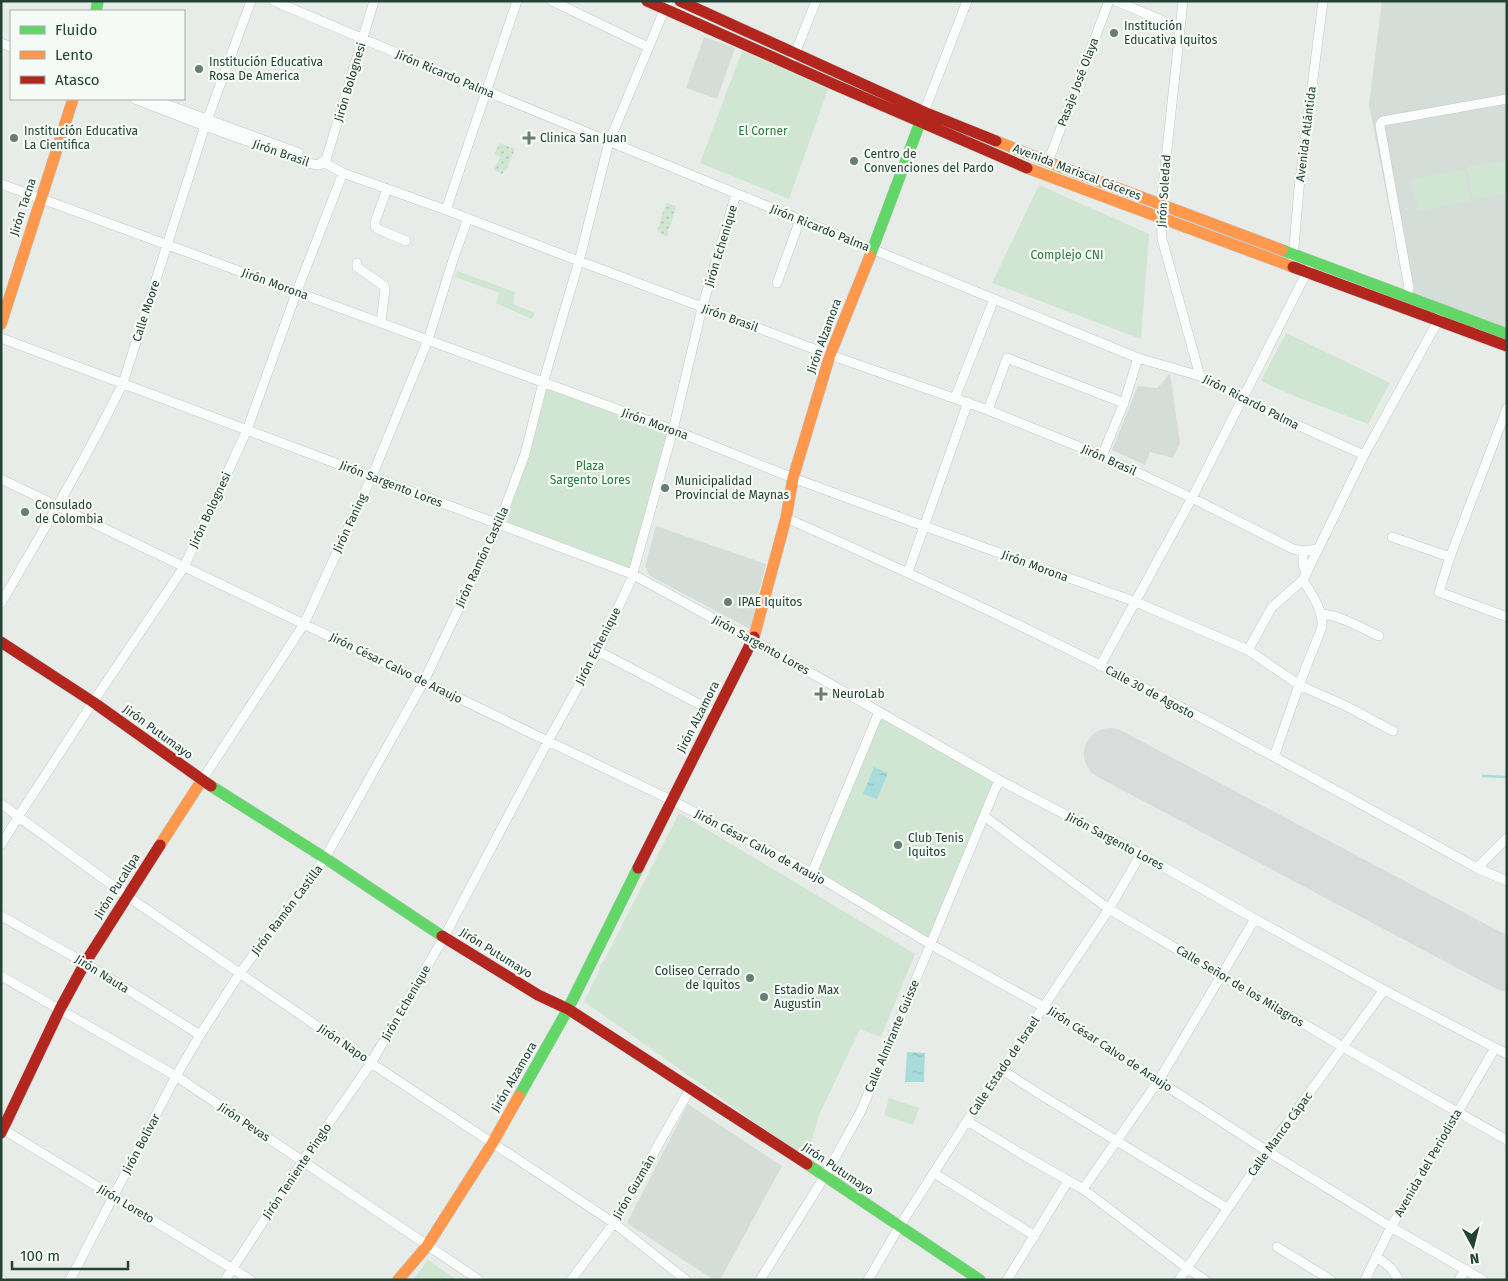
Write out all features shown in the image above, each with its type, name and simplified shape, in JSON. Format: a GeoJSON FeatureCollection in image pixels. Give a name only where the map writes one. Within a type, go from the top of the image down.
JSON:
{"type":"FeatureCollection","features":[{"type":"Feature","properties":{"kind":"street","name":"Calle Moore"},"geometry":{"type":"LineString","coordinates":[[1,604],[58,506],[123,383],[206,122],[251,1]]}},
{"type":"Feature","properties":{"kind":"street","name":"Jirón Ricardo Palma"},"geometry":{"type":"LineString","coordinates":[[274,1],[609,142],[1138,358],[1200,376],[1264,410],[1364,455]]}},
{"type":"Feature","properties":{"kind":"street","name":"Jirón Bolognesi"},"geometry":{"type":"LineString","coordinates":[[326,164],[374,1]]}},
{"type":"Feature","properties":{"kind":"street"},"geometry":{"type":"LineString","coordinates":[[446,210],[517,1]]}},
{"type":"Feature","properties":{"kind":"street"},"geometry":{"type":"LineString","coordinates":[[552,1],[648,47]]}},
{"type":"Feature","properties":{"kind":"street","name":"Avenida Mariscal Cáceres"},"geometry":{"type":"LineString","coordinates":[[647,1],[666,5],[792,59],[922,117],[1043,175],[1507,346]]}},
{"type":"Feature","properties":{"kind":"street","name":"Avenida Mariscal Cáceres"},"geometry":{"type":"LineString","coordinates":[[680,1],[792,59]]}},
{"type":"Feature","properties":{"kind":"street"},"geometry":{"type":"LineString","coordinates":[[792,59],[816,1]]}},
{"type":"Feature","properties":{"kind":"street","name":"Jirón Alzamora"},"geometry":{"type":"LineString","coordinates":[[398,1280],[427,1246],[492,1144],[568,1009],[671,800],[753,640],[786,518],[794,478],[830,355],[873,249],[967,1]]}},
{"type":"Feature","properties":{"kind":"street","name":"Pasaje José Olaya"},"geometry":{"type":"LineString","coordinates":[[1048,162],[1109,1]]}},
{"type":"Feature","properties":{"kind":"street"},"geometry":{"type":"LineString","coordinates":[[1116,1],[1180,28]]}},
{"type":"Feature","properties":{"kind":"street","name":"Jirón Soledad"},"geometry":{"type":"LineString","coordinates":[[1183,1],[1161,204],[1161,219],[1162,239],[1200,376]]}},
{"type":"Feature","properties":{"kind":"street","name":"Avenida Atlántida"},"geometry":{"type":"LineString","coordinates":[[1291,267],[1323,1]]}},
{"type":"Feature","properties":{"kind":"street","name":"Jirón Ramón Castilla"},"geometry":{"type":"LineString","coordinates":[[200,1036],[240,973],[325,858],[424,681],[499,524],[525,454],[543,382],[579,261],[609,142],[666,5]]}},
{"type":"Feature","properties":{"kind":"street"},"geometry":{"type":"LineString","coordinates":[[1407,296],[1409,288],[1381,123],[1383,121],[1507,99]]}},
{"type":"Feature","properties":{"kind":"street","name":"Jirón Tacna"},"geometry":{"type":"LineString","coordinates":[[1,324],[73,100]]}},
{"type":"Feature","properties":{"kind":"street"},"geometry":{"type":"LineString","coordinates":[[149,100],[206,122]]}},
{"type":"Feature","properties":{"kind":"street","name":"Avenida Mariscal Cáceres"},"geometry":{"type":"LineString","coordinates":[[922,117],[1048,162],[1507,334]]}},
{"type":"Feature","properties":{"kind":"street","name":"Jirón Brasil"},"geometry":{"type":"LineString","coordinates":[[206,122],[326,164],[343,173],[468,218],[702,308],[830,355],[968,402],[1102,456],[1192,498],[1293,549],[1304,552]]}},
{"type":"Feature","properties":{"kind":"street","name":"Jirón Bolognesi"},"geometry":{"type":"LineString","coordinates":[[1,845],[93,702],[184,567],[247,430],[297,291],[343,173]]}},
{"type":"Feature","properties":{"kind":"street","name":"Jirón Morona"},"geometry":{"type":"LineString","coordinates":[[1,184],[40,200],[297,291],[673,430],[794,478],[924,526],[1136,602],[1248,650],[1299,685],[1346,706],[1393,731]]}},
{"type":"Feature","properties":{"kind":"street"},"geometry":{"type":"LineString","coordinates":[[387,189],[375,226],[378,230],[406,241]]}},
{"type":"Feature","properties":{"kind":"street","name":"Jirón Echenique"},"geometry":{"type":"LineString","coordinates":[[371,1063],[444,937],[598,651],[631,580],[673,430],[702,308],[736,194]]}},
{"type":"Feature","properties":{"kind":"street","name":"Jirón Faning"},"geometry":{"type":"LineString","coordinates":[[202,780],[304,624],[372,476],[428,340],[468,218]]}},
{"type":"Feature","properties":{"kind":"street"},"geometry":{"type":"LineString","coordinates":[[777,283],[800,220]]}},
{"type":"Feature","properties":{"kind":"street"},"geometry":{"type":"LineString","coordinates":[[1100,666],[1192,498],[1312,261]]}},
{"type":"Feature","properties":{"kind":"street"},"geometry":{"type":"LineString","coordinates":[[357,263],[361,270],[384,286],[380,323]]}},
{"type":"Feature","properties":{"kind":"street"},"geometry":{"type":"LineString","coordinates":[[955,398],[994,299]]}},
{"type":"Feature","properties":{"kind":"street"},"geometry":{"type":"LineString","coordinates":[[1248,650],[1272,607],[1305,576],[1364,455],[1438,321],[1441,309]]}},
{"type":"Feature","properties":{"kind":"street","name":"Jirón Sargento Lores"},"geometry":{"type":"LineString","coordinates":[[1,338],[632,574],[753,640],[999,780],[1141,854],[1384,990],[1507,1054]]}},
{"type":"Feature","properties":{"kind":"street"},"geometry":{"type":"LineString","coordinates":[[988,410],[1007,358],[1124,403]]}},
{"type":"Feature","properties":{"kind":"street"},"geometry":{"type":"LineString","coordinates":[[1102,456],[1124,403],[1138,358]]}},
{"type":"Feature","properties":{"kind":"street"},"geometry":{"type":"LineString","coordinates":[[908,572],[968,402]]}},
{"type":"Feature","properties":{"kind":"street"},"geometry":{"type":"LineString","coordinates":[[1507,408],[1450,557],[1440,592],[1507,617]]}},
{"type":"Feature","properties":{"kind":"street","name":"Jirón César Calvo de Araujo"},"geometry":{"type":"LineString","coordinates":[[1,479],[671,800],[812,873],[930,944],[1044,1007],[1267,1151],[1482,1280]]}},
{"type":"Feature","properties":{"kind":"street","name":"Calle 30 de Agosto"},"geometry":{"type":"LineString","coordinates":[[786,518],[908,572],[1100,666],[1274,756],[1477,868],[1507,881]]}},
{"type":"Feature","properties":{"kind":"street"},"geometry":{"type":"LineString","coordinates":[[1392,537],[1450,557]]}},
{"type":"Feature","properties":{"kind":"street"},"geometry":{"type":"LineString","coordinates":[[1274,756],[1322,627],[1322,614],[1305,576],[1303,566],[1304,552],[1318,549]]}},
{"type":"Feature","properties":{"kind":"street"},"geometry":{"type":"LineString","coordinates":[[1322,614],[1340,618],[1379,636]]}},
{"type":"Feature","properties":{"kind":"street","name":"Jirón Putumayo"},"geometry":{"type":"LineString","coordinates":[[1,642],[93,702],[202,780],[538,996],[568,1009],[825,1176],[980,1280]]}},
{"type":"Feature","properties":{"kind":"street"},"geometry":{"type":"LineString","coordinates":[[598,651],[716,713]]}},
{"type":"Feature","properties":{"kind":"street"},"geometry":{"type":"LineString","coordinates":[[812,873],[879,712]]}},
{"type":"Feature","properties":{"kind":"street","name":"Jirón Pucallpa"},"geometry":{"type":"LineString","coordinates":[[2,1130],[60,1009],[85,963],[202,780]]}},
{"type":"Feature","properties":{"kind":"street","name":"Calle Almirante Guisse"},"geometry":{"type":"LineString","coordinates":[[760,1280],[825,1176],[861,1111],[999,780]]}},
{"type":"Feature","properties":{"kind":"street","name":"Jirón Napo"},"geometry":{"type":"LineString","coordinates":[[1,804],[127,896],[371,1063],[614,1223],[686,1280]]}},
{"type":"Feature","properties":{"kind":"street","name":"Calle Señor de los Milagros"},"geometry":{"type":"LineString","coordinates":[[984,816],[1109,909],[1343,1047],[1507,1140]]}},
{"type":"Feature","properties":{"kind":"street"},"geometry":{"type":"LineString","coordinates":[[1477,868],[1507,838]]}},
{"type":"Feature","properties":{"kind":"street","name":"Calle Estado de Israel"},"geometry":{"type":"LineString","coordinates":[[868,1280],[899,1226],[967,1120],[1109,909],[1141,854]]}},
{"type":"Feature","properties":{"kind":"street","name":"Jirón Nauta"},"geometry":{"type":"LineString","coordinates":[[1,916],[85,963],[200,1036]]}},
{"type":"Feature","properties":{"kind":"street"},"geometry":{"type":"LineString","coordinates":[[1083,1189],[1159,1080],[1255,919]]}},
{"type":"Feature","properties":{"kind":"street","name":"Jirón Pevas"},"geometry":{"type":"LineString","coordinates":[[1,976],[176,1076],[479,1280]]}},
{"type":"Feature","properties":{"kind":"street","name":"Calle Manco Cápac"},"geometry":{"type":"LineString","coordinates":[[1179,1280],[1267,1151],[1384,990]]}},
{"type":"Feature","properties":{"kind":"street","name":"Jirón Bolívar"},"geometry":{"type":"LineString","coordinates":[[70,1280],[176,1076],[200,1036]]}},
{"type":"Feature","properties":{"kind":"street","name":"Avenida del Periodista"},"geometry":{"type":"LineString","coordinates":[[1365,1280],[1391,1226],[1495,1048]]}},
{"type":"Feature","properties":{"kind":"street","name":"Jirón Teniente Pinglo"},"geometry":{"type":"LineString","coordinates":[[225,1280],[302,1162],[371,1063]]}},
{"type":"Feature","properties":{"kind":"street"},"geometry":{"type":"LineString","coordinates":[[1002,1070],[1227,1208]]}},
{"type":"Feature","properties":{"kind":"street","name":"Jirón Guzmán"},"geometry":{"type":"LineString","coordinates":[[571,1280],[614,1223],[690,1089]]}},
{"type":"Feature","properties":{"kind":"street"},"geometry":{"type":"LineString","coordinates":[[967,1120],[1083,1189],[1205,1280]]}},
{"type":"Feature","properties":{"kind":"street","name":"Jirón Loreto"},"geometry":{"type":"LineString","coordinates":[[2,1130],[251,1280]]}},
{"type":"Feature","properties":{"kind":"street"},"geometry":{"type":"LineString","coordinates":[[934,1173],[1035,1236]]}},
{"type":"Feature","properties":{"kind":"street"},"geometry":{"type":"LineString","coordinates":[[1007,1280],[1068,1181]]}},
{"type":"Feature","properties":{"kind":"street"},"geometry":{"type":"LineString","coordinates":[[1277,1248],[1331,1280]]}},
{"type":"Feature","properties":{"kind":"street"},"geometry":{"type":"LineString","coordinates":[[1376,1256],[1391,1268],[1399,1280]]}},
{"type":"Feature","properties":{"kind":"street"},"geometry":{"type":"LineString","coordinates":[[1459,1280],[1466,1269]]}},
{"type":"Feature","properties":{"kind":"shaded area"},"geometry":{"type":"Polygon","coordinates":[[[1382,1],[1507,1],[1507,329],[1406,292],[1369,105],[1382,1]]]}},
{"type":"Feature","properties":{"kind":"shaded area"},"geometry":{"type":"Polygon","coordinates":[[[704,37],[735,48],[717,99],[686,88],[704,37]]]}},
{"type":"Feature","properties":{"kind":"shaded area"},"geometry":{"type":"Polygon","coordinates":[[[1170,373],[1180,443],[1173,458],[1150,452],[1145,465],[1112,450],[1138,386],[1158,388],[1170,373]]]}},
{"type":"Feature","properties":{"kind":"shaded area","name":"IPAE Iquitos"},"geometry":{"type":"Polygon","coordinates":[[[656,526],[766,564],[750,629],[650,576],[645,566],[656,526]]]}},
{"type":"Feature","properties":{"kind":"shaded area"},"geometry":{"type":"Polygon","coordinates":[[[688,1104],[782,1166],[720,1280],[714,1280],[627,1223],[688,1104]]]}},
{"type":"Feature","properties":{"kind":"green space","name":"El Corner"},"geometry":{"type":"Polygon","coordinates":[[[742,51],[828,89],[789,199],[700,163],[742,51]]]}},
{"type":"Feature","properties":{"kind":"green space"},"geometry":{"type":"Polygon","coordinates":[[[500,143],[515,149],[507,168],[502,174],[494,170],[500,157],[494,154],[500,143]]]}},
{"type":"Feature","properties":{"kind":"green space"},"geometry":{"type":"Polygon","coordinates":[[[1507,160],[1507,194],[1473,200],[1467,167],[1507,160]]]}},
{"type":"Feature","properties":{"kind":"green space"},"geometry":{"type":"Polygon","coordinates":[[[1464,169],[1470,201],[1418,211],[1412,179],[1464,169]]]}},
{"type":"Feature","properties":{"kind":"green space","name":"Complejo CNI"},"geometry":{"type":"Polygon","coordinates":[[[1039,185],[1149,234],[1141,339],[992,283],[1039,185]]]}},
{"type":"Feature","properties":{"kind":"green space"},"geometry":{"type":"Polygon","coordinates":[[[666,203],[676,206],[667,237],[657,231],[666,203]]]}},
{"type":"Feature","properties":{"kind":"green space"},"geometry":{"type":"Polygon","coordinates":[[[457,271],[515,292],[513,304],[535,313],[532,319],[496,303],[500,293],[455,277],[457,271]]]}},
{"type":"Feature","properties":{"kind":"green space"},"geometry":{"type":"Polygon","coordinates":[[[1286,333],[1390,383],[1368,424],[1294,396],[1261,381],[1286,333]]]}},
{"type":"Feature","properties":{"kind":"green space","name":"Plaza Sargento Lores"},"geometry":{"type":"Polygon","coordinates":[[[543,383],[673,430],[632,574],[506,527],[543,383]]]}},
{"type":"Feature","properties":{"kind":"green space","name":"Club Tenis Iquitos"},"geometry":{"type":"Polygon","coordinates":[[[879,712],[999,780],[930,944],[812,873],[879,712]]]}},
{"type":"Feature","properties":{"kind":"green space","name":"Coliseo Cerrado de Iquitos"},"geometry":{"type":"Polygon","coordinates":[[[679,813],[915,954],[881,1037],[860,1029],[819,1115],[811,1142],[804,1157],[585,1002],[581,1007],[600,969],[599,966],[604,961],[679,813]]]}},
{"type":"Feature","properties":{"kind":"green space"},"geometry":{"type":"Polygon","coordinates":[[[889,1098],[919,1108],[913,1125],[884,1115],[889,1098]]]}},
{"type":"Feature","properties":{"kind":"green space"},"geometry":{"type":"Polygon","coordinates":[[[428,1260],[457,1280],[413,1280],[428,1260]]]}},
{"type":"Feature","properties":{"kind":"water"},"geometry":{"type":"Polygon","coordinates":[[[874,767],[888,773],[877,799],[863,794],[874,767]]]}},
{"type":"Feature","properties":{"kind":"water"},"geometry":{"type":"Polygon","coordinates":[[[907,1052],[925,1053],[924,1082],[905,1082],[907,1052]]]}},
{"type":"Feature","properties":{"kind":"waterway"},"geometry":{"type":"LineString","coordinates":[[1483,776],[1507,777]]}},
{"type":"Feature","properties":{"kind":"runway"},"geometry":{"type":"LineString","coordinates":[[1110,754],[1507,965]]}},
{"type":"Feature","properties":{"kind":"traffic: fast"},"geometry":{"type":"LineString","coordinates":[[96,10],[98,1]]}},
{"type":"Feature","properties":{"kind":"traffic: fast"},"geometry":{"type":"LineString","coordinates":[[870,256],[924,112]]}},
{"type":"Feature","properties":{"kind":"traffic: fast"},"geometry":{"type":"LineString","coordinates":[[1282,250],[1507,334]]}},
{"type":"Feature","properties":{"kind":"traffic: fast"},"geometry":{"type":"LineString","coordinates":[[211,786],[325,858],[442,936]]}},
{"type":"Feature","properties":{"kind":"traffic: fast"},"geometry":{"type":"LineString","coordinates":[[519,1096],[568,1009],[638,868]]}},
{"type":"Feature","properties":{"kind":"traffic: fast"},"geometry":{"type":"LineString","coordinates":[[807,1164],[980,1280]]}},
{"type":"Feature","properties":{"kind":"traffic: slow"},"geometry":{"type":"LineString","coordinates":[[1,324],[73,100]]}},
{"type":"Feature","properties":{"kind":"traffic: slow"},"geometry":{"type":"LineString","coordinates":[[996,141],[1282,250]]}},
{"type":"Feature","properties":{"kind":"traffic: slow"},"geometry":{"type":"LineString","coordinates":[[1027,168],[1293,267]]}},
{"type":"Feature","properties":{"kind":"traffic: slow"},"geometry":{"type":"LineString","coordinates":[[754,637],[786,518],[793,478],[830,355],[870,256]]}},
{"type":"Feature","properties":{"kind":"traffic: slow"},"geometry":{"type":"LineString","coordinates":[[160,845],[202,780]]}},
{"type":"Feature","properties":{"kind":"traffic: slow"},"geometry":{"type":"LineString","coordinates":[[398,1280],[427,1246],[492,1144],[519,1096]]}},
{"type":"Feature","properties":{"kind":"traffic: jam"},"geometry":{"type":"LineString","coordinates":[[647,1],[1027,168]]}},
{"type":"Feature","properties":{"kind":"traffic: jam"},"geometry":{"type":"LineString","coordinates":[[680,1],[924,112],[996,141]]}},
{"type":"Feature","properties":{"kind":"traffic: jam"},"geometry":{"type":"LineString","coordinates":[[1293,267],[1507,346]]}},
{"type":"Feature","properties":{"kind":"traffic: jam"},"geometry":{"type":"LineString","coordinates":[[638,868],[754,637]]}},
{"type":"Feature","properties":{"kind":"traffic: jam"},"geometry":{"type":"LineString","coordinates":[[1,642],[93,702],[211,786]]}},
{"type":"Feature","properties":{"kind":"traffic: jam"},"geometry":{"type":"LineString","coordinates":[[1,1133],[60,1009],[85,963],[160,845]]}},
{"type":"Feature","properties":{"kind":"traffic: jam"},"geometry":{"type":"LineString","coordinates":[[442,936],[538,995],[568,1009],[807,1164]]}},
{"type":"Feature","properties":{"kind":"place","name":"Institución Educativa Iquitos"},"geometry":{"type":"Point","coordinates":[1114,33]}},
{"type":"Feature","properties":{"kind":"place","name":"Institución Educativa Rosa De America"},"geometry":{"type":"Point","coordinates":[199,69]}},
{"type":"Feature","properties":{"kind":"place","name":"Institución Educativa La Cientifica"},"geometry":{"type":"Point","coordinates":[14,138]}},
{"type":"Feature","properties":{"kind":"place","name":"Clinica San Juan"},"geometry":{"type":"Point","coordinates":[529,138]}},
{"type":"Feature","properties":{"kind":"place","name":"Centro de Convenciones del Pardo"},"geometry":{"type":"Point","coordinates":[854,161]}},
{"type":"Feature","properties":{"kind":"place","name":"Municipalidad Provincial de Maynas"},"geometry":{"type":"Point","coordinates":[665,488]}},
{"type":"Feature","properties":{"kind":"place","name":"Consulado de Colombia"},"geometry":{"type":"Point","coordinates":[25,512]}},
{"type":"Feature","properties":{"kind":"place","name":"IPAE Iquitos"},"geometry":{"type":"Point","coordinates":[728,602]}},
{"type":"Feature","properties":{"kind":"place","name":"NeuroLab"},"geometry":{"type":"Point","coordinates":[821,694]}},
{"type":"Feature","properties":{"kind":"place","name":"Club Tenis Iquitos"},"geometry":{"type":"Point","coordinates":[898,845]}},
{"type":"Feature","properties":{"kind":"place","name":"Coliseo Cerrado de Iquitos"},"geometry":{"type":"Point","coordinates":[750,978]}},
{"type":"Feature","properties":{"kind":"place","name":"Estadio Max Augustín"},"geometry":{"type":"Point","coordinates":[764,997]}}]}
